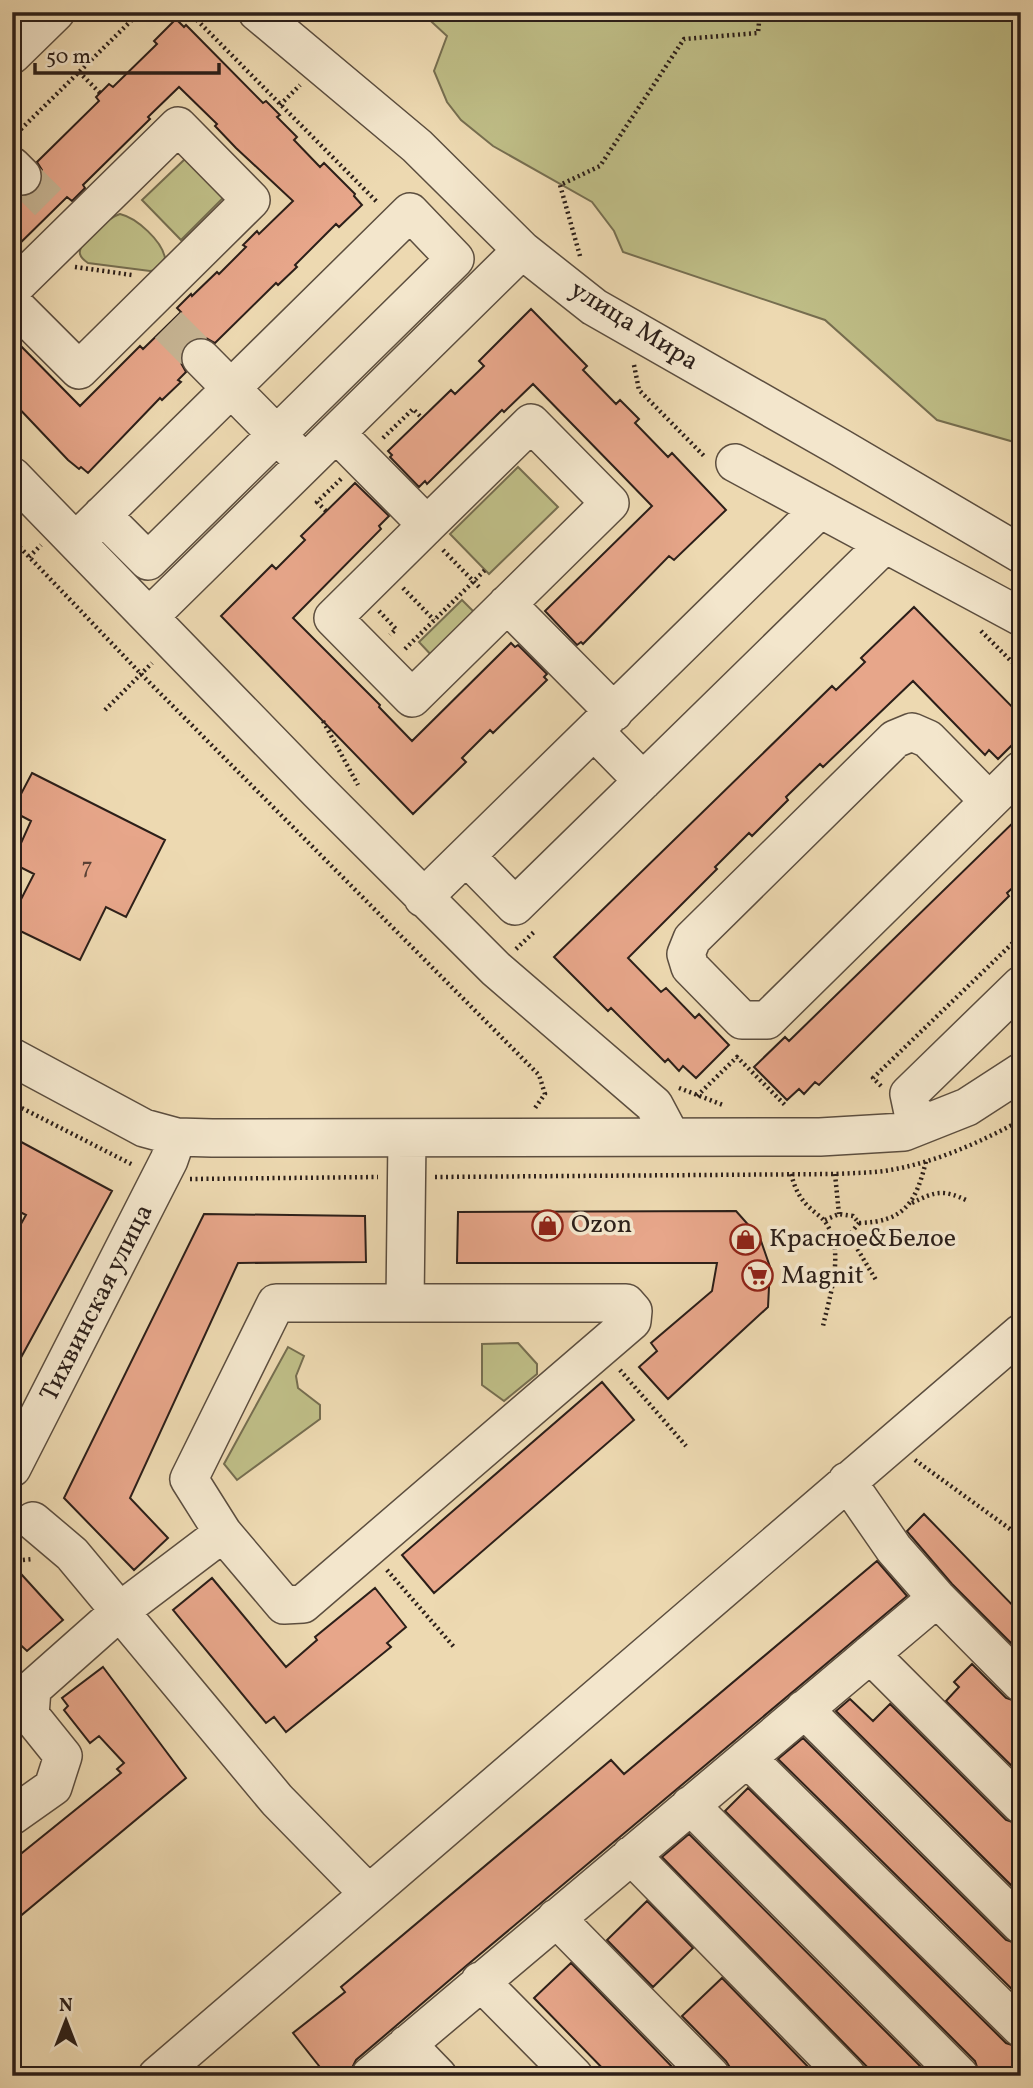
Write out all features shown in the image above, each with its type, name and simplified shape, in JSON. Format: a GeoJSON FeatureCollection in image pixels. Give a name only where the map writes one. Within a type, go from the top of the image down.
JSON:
{"type":"FeatureCollection","features":[{"type":"Feature","properties":{"kind":"street"},"geometry":{"type":"LineString","coordinates":[[12,55],[56,12]]}},
{"type":"Feature","properties":{"kind":"street","name":"улица Мира"},"geometry":{"type":"LineString","coordinates":[[257,12],[417,146],[522,250],[594,307],[1021,554]]}},
{"type":"Feature","properties":{"kind":"street"},"geometry":{"type":"LineString","coordinates":[[12,289],[39,262],[64,219],[178,126],[251,200],[162,303],[79,370],[12,303]]}},
{"type":"Feature","properties":{"kind":"street"},"geometry":{"type":"LineString","coordinates":[[76,541],[102,515],[410,212],[455,259],[148,561],[102,515]]}},
{"type":"Feature","properties":{"kind":"street"},"geometry":{"type":"LineString","coordinates":[[149,617],[522,250]]}},
{"type":"Feature","properties":{"kind":"street"},"geometry":{"type":"LineString","coordinates":[[201,358],[305,464]]}},
{"type":"Feature","properties":{"kind":"street"},"geometry":{"type":"LineString","coordinates":[[531,423],[610,503],[412,698],[384,655],[333,618],[383,568],[531,423]]}},
{"type":"Feature","properties":{"kind":"street"},"geometry":{"type":"LineString","coordinates":[[336,433],[425,527]]}},
{"type":"Feature","properties":{"kind":"street"},"geometry":{"type":"LineString","coordinates":[[721,461],[820,509],[1021,617]]}},
{"type":"Feature","properties":{"kind":"street"},"geometry":{"type":"LineString","coordinates":[[12,476],[496,970],[654,1105],[671,1137]]}},
{"type":"Feature","properties":{"kind":"street"},"geometry":{"type":"LineString","coordinates":[[423,898],[820,509]]}},
{"type":"Feature","properties":{"kind":"street"},"geometry":{"type":"LineString","coordinates":[[467,856],[516,906],[885,544]]}},
{"type":"Feature","properties":{"kind":"street"},"geometry":{"type":"LineString","coordinates":[[504,607],[604,721],[643,781]]}},
{"type":"Feature","properties":{"kind":"street"},"geometry":{"type":"LineString","coordinates":[[989,801],[928,739],[912,732],[895,739],[692,939],[685,954],[690,967],[743,1020],[767,1020],[1021,770]]}},
{"type":"Feature","properties":{"kind":"street"},"geometry":{"type":"LineString","coordinates":[[12,1057],[144,1128],[177,1137],[820,1137],[904,1132],[914,1113],[909,1094],[1021,985]]}},
{"type":"Feature","properties":{"kind":"street"},"geometry":{"type":"LineString","coordinates":[[914,1113],[967,1107],[1021,1072]]}},
{"type":"Feature","properties":{"kind":"street","name":"Тихвинская улица"},"geometry":{"type":"LineString","coordinates":[[12,1468],[165,1170],[177,1137]]}},
{"type":"Feature","properties":{"kind":"street"},"geometry":{"type":"LineString","coordinates":[[405,1303],[407,1138]]}},
{"type":"Feature","properties":{"kind":"street"},"geometry":{"type":"LineString","coordinates":[[276,1303],[405,1303],[626,1303],[634,1311],[632,1321],[303,1604],[284,1605],[223,1533],[189,1479],[276,1303]]}},
{"type":"Feature","properties":{"kind":"street"},"geometry":{"type":"LineString","coordinates":[[157,2076],[1021,1332]]}},
{"type":"Feature","properties":{"kind":"street"},"geometry":{"type":"LineString","coordinates":[[848,1481],[894,1549],[937,1598],[1021,1683]]}},
{"type":"Feature","properties":{"kind":"street"},"geometry":{"type":"LineString","coordinates":[[33,1521],[72,1554],[278,1800],[368,1893]]}},
{"type":"Feature","properties":{"kind":"street"},"geometry":{"type":"LineString","coordinates":[[12,1816],[53,1787],[63,1756],[30,1715],[22,1687],[223,1533]]}},
{"type":"Feature","properties":{"kind":"street"},"geometry":{"type":"LineString","coordinates":[[370,2076],[937,1598]]}},
{"type":"Feature","properties":{"kind":"street"},"geometry":{"type":"LineString","coordinates":[[870,1654],[1021,1805]]}},
{"type":"Feature","properties":{"kind":"street"},"geometry":{"type":"LineString","coordinates":[[804,1709],[1021,1925]]}},
{"type":"Feature","properties":{"kind":"street"},"geometry":{"type":"LineString","coordinates":[[747,1758],[1021,2028]]}},
{"type":"Feature","properties":{"kind":"street"},"geometry":{"type":"LineString","coordinates":[[690,1805],[960,2076]]}},
{"type":"Feature","properties":{"kind":"street"},"geometry":{"type":"LineString","coordinates":[[631,1855],[847,2076]]}},
{"type":"Feature","properties":{"kind":"street"},"geometry":{"type":"LineString","coordinates":[[556,1918],[711,2076]]}},
{"type":"Feature","properties":{"kind":"street"},"geometry":{"type":"LineString","coordinates":[[481,1981],[574,2076]]}},
{"type":"Feature","properties":{"kind":"street"},"geometry":{"type":"LineString","coordinates":[[407,2044],[438,2076]]}},
{"type":"Feature","properties":{"kind":"path"},"geometry":{"type":"LineString","coordinates":[[12,138],[140,12]]}},
{"type":"Feature","properties":{"kind":"path"},"geometry":{"type":"LineString","coordinates":[[189,12],[398,224]]}},
{"type":"Feature","properties":{"kind":"path"},"geometry":{"type":"LineString","coordinates":[[580,258],[560,185],[600,166],[684,39],[758,33],[760,12]]}},
{"type":"Feature","properties":{"kind":"path"},"geometry":{"type":"LineString","coordinates":[[79,72],[100,93]]}},
{"type":"Feature","properties":{"kind":"path"},"geometry":{"type":"LineString","coordinates":[[39,262],[162,303]]}},
{"type":"Feature","properties":{"kind":"path"},"geometry":{"type":"LineString","coordinates":[[643,335],[632,357],[639,390],[721,461]]}},
{"type":"Feature","properties":{"kind":"path"},"geometry":{"type":"LineString","coordinates":[[425,527],[474,581],[504,607]]}},
{"type":"Feature","properties":{"kind":"path"},"geometry":{"type":"LineString","coordinates":[[12,539],[141,674],[539,1075],[545,1094],[530,1114]]}},
{"type":"Feature","properties":{"kind":"path"},"geometry":{"type":"LineString","coordinates":[[383,568],[434,620]]}},
{"type":"Feature","properties":{"kind":"path"},"geometry":{"type":"LineString","coordinates":[[384,655],[434,620],[485,570]]}},
{"type":"Feature","properties":{"kind":"path"},"geometry":{"type":"LineString","coordinates":[[375,608],[396,629],[384,655]]}},
{"type":"Feature","properties":{"kind":"path"},"geometry":{"type":"LineString","coordinates":[[105,710],[157,658]]}},
{"type":"Feature","properties":{"kind":"path"},"geometry":{"type":"LineString","coordinates":[[323,721],[362,794]]}},
{"type":"Feature","properties":{"kind":"path"},"geometry":{"type":"LineString","coordinates":[[914,1113],[894,1104],[873,1078],[1021,935]]}},
{"type":"Feature","properties":{"kind":"path"},"geometry":{"type":"LineString","coordinates":[[697,1096],[737,1057],[795,1116]]}},
{"type":"Feature","properties":{"kind":"path"},"geometry":{"type":"LineString","coordinates":[[674,1085],[728,1106]]}},
{"type":"Feature","properties":{"kind":"path"},"geometry":{"type":"LineString","coordinates":[[12,1103],[138,1167]]}},
{"type":"Feature","properties":{"kind":"path"},"geometry":{"type":"LineString","coordinates":[[183,1179],[835,1174],[886,1171],[972,1145],[1021,1120]]}},
{"type":"Feature","properties":{"kind":"path"},"geometry":{"type":"LineString","coordinates":[[911,1204],[926,1161]]}},
{"type":"Feature","properties":{"kind":"path"},"geometry":{"type":"LineString","coordinates":[[791,1174],[797,1192],[809,1207],[825,1220],[833,1236],[833,1276],[823,1326]]}},
{"type":"Feature","properties":{"kind":"path"},"geometry":{"type":"LineString","coordinates":[[835,1174],[838,1214]]}},
{"type":"Feature","properties":{"kind":"path"},"geometry":{"type":"LineString","coordinates":[[825,1220],[838,1214],[853,1216],[859,1223],[878,1223],[898,1216],[911,1204],[931,1193],[948,1191],[968,1201]]}},
{"type":"Feature","properties":{"kind":"path"},"geometry":{"type":"LineString","coordinates":[[833,1236],[849,1235],[859,1223]]}},
{"type":"Feature","properties":{"kind":"path"},"geometry":{"type":"LineString","coordinates":[[849,1235],[876,1280]]}},
{"type":"Feature","properties":{"kind":"path"},"geometry":{"type":"LineString","coordinates":[[601,1348],[686,1446]]}},
{"type":"Feature","properties":{"kind":"path"},"geometry":{"type":"LineString","coordinates":[[891,1443],[1021,1537]]}},
{"type":"Feature","properties":{"kind":"path"},"geometry":{"type":"LineString","coordinates":[[368,1548],[454,1647]]}},
{"type":"Feature","properties":{"kind":"shaded area"},"geometry":{"type":"Polygon","coordinates":[[[421,12],[1021,12],[1021,444],[937,420],[825,320],[623,252],[614,231],[592,202],[493,146],[461,120],[447,102],[434,71],[447,36],[421,12]]]}},
{"type":"Feature","properties":{"kind":"shaded area"},"geometry":{"type":"Polygon","coordinates":[[[185,159],[223,198],[181,240],[142,200],[185,159]]]}},
{"type":"Feature","properties":{"kind":"shaded area"},"geometry":{"type":"Polygon","coordinates":[[[120,214],[141,225],[163,251],[165,258],[157,270],[88,263],[81,257],[80,249],[89,237],[120,214]]]}},
{"type":"Feature","properties":{"kind":"shaded area"},"geometry":{"type":"Polygon","coordinates":[[[518,467],[558,507],[489,574],[450,534],[518,467]]]}},
{"type":"Feature","properties":{"kind":"shaded area"},"geometry":{"type":"Polygon","coordinates":[[[462,600],[477,615],[434,658],[419,642],[462,600]]]}},
{"type":"Feature","properties":{"kind":"shaded area"},"geometry":{"type":"Polygon","coordinates":[[[518,1343],[537,1364],[537,1374],[504,1401],[482,1385],[482,1344],[518,1343]]]}},
{"type":"Feature","properties":{"kind":"shaded area"},"geometry":{"type":"Polygon","coordinates":[[[288,1347],[304,1356],[296,1376],[298,1388],[320,1405],[320,1419],[237,1480],[224,1464],[288,1347]]]}},
{"type":"Feature","properties":{"kind":"building"},"geometry":{"type":"Polygon","coordinates":[[[176,19],[184,27],[186,25],[263,103],[266,101],[280,115],[277,117],[297,137],[294,140],[320,167],[324,163],[355,194],[362,205],[339,227],[336,224],[295,265],[297,267],[278,285],[276,283],[215,343],[206,338],[196,338],[187,343],[181,353],[181,363],[186,372],[178,380],[181,382],[162,400],[160,398],[88,473],[68,460],[12,401],[12,337],[80,406],[140,346],[143,349],[181,312],[177,308],[191,294],[192,296],[217,272],[219,274],[246,247],[243,245],[257,231],[259,234],[293,201],[236,148],[215,126],[217,124],[179,87],[83,185],[85,188],[72,201],[67,197],[12,251],[12,194],[27,196],[37,190],[42,181],[42,170],[37,162],[99,101],[96,97],[109,84],[113,87],[157,44],[154,41],[176,19]]]}},
{"type":"Feature","properties":{"kind":"building"},"geometry":{"type":"Polygon","coordinates":[[[531,309],[587,366],[583,370],[616,404],[620,400],[639,419],[635,423],[668,457],[672,453],[726,510],[674,560],[669,556],[583,644],[581,642],[577,645],[545,611],[652,506],[619,472],[533,384],[504,412],[502,410],[427,484],[425,481],[419,487],[390,457],[392,455],[388,451],[451,390],[455,394],[484,366],[479,361],[531,309]]]}},
{"type":"Feature","properties":{"kind":"building"},"geometry":{"type":"Polygon","coordinates":[[[355,483],[389,516],[379,526],[381,529],[293,618],[412,741],[511,643],[515,647],[518,645],[547,674],[544,677],[547,680],[493,733],[490,730],[462,758],[466,762],[413,814],[221,616],[272,565],[276,569],[305,540],[301,536],[355,483]]]}},
{"type":"Feature","properties":{"kind":"building"},"geometry":{"type":"Polygon","coordinates":[[[914,607],[1021,716],[1021,736],[998,759],[989,750],[985,755],[913,681],[823,767],[820,764],[752,836],[749,833],[628,958],[661,992],[666,988],[695,1018],[699,1014],[729,1045],[696,1078],[683,1066],[679,1071],[668,1059],[665,1062],[611,1008],[608,1011],[554,957],[832,686],[836,690],[865,662],[861,658],[914,607]]]}},
{"type":"Feature","properties":{"kind":"building"},"geometry":{"type":"Polygon","coordinates":[[[32,773],[165,840],[126,917],[106,907],[80,960],[12,927],[12,917],[34,874],[12,863],[31,821],[12,811],[32,773]]]}},
{"type":"Feature","properties":{"kind":"building"},"geometry":{"type":"Polygon","coordinates":[[[1021,815],[1021,880],[1007,893],[1009,896],[819,1085],[815,1082],[804,1094],[799,1089],[787,1100],[754,1067],[785,1037],[789,1041],[1021,815]]]}},
{"type":"Feature","properties":{"kind":"building"},"geometry":{"type":"Polygon","coordinates":[[[12,1137],[112,1191],[12,1374],[12,1240],[26,1215],[12,1208],[12,1137]]]}},
{"type":"Feature","properties":{"kind":"building"},"geometry":{"type":"Polygon","coordinates":[[[736,1211],[760,1238],[770,1267],[768,1307],[668,1399],[639,1367],[657,1351],[651,1343],[712,1291],[717,1263],[457,1263],[458,1212],[736,1211]]]}},
{"type":"Feature","properties":{"kind":"building"},"geometry":{"type":"Polygon","coordinates":[[[204,1214],[365,1216],[366,1262],[238,1263],[130,1498],[168,1538],[134,1570],[64,1498],[204,1214]]]}},
{"type":"Feature","properties":{"kind":"building"},"geometry":{"type":"Polygon","coordinates":[[[602,1382],[634,1420],[434,1593],[402,1555],[602,1382]]]}},
{"type":"Feature","properties":{"kind":"building"},"geometry":{"type":"Polygon","coordinates":[[[924,1514],[1021,1614],[1021,1653],[952,1584],[907,1531],[924,1514]]]}},
{"type":"Feature","properties":{"kind":"building"},"geometry":{"type":"Polygon","coordinates":[[[877,1561],[907,1596],[356,2060],[350,2072],[345,2076],[327,2076],[293,2033],[345,1992],[341,1987],[611,1760],[624,1774],[877,1561]]]}},
{"type":"Feature","properties":{"kind":"building"},"geometry":{"type":"Polygon","coordinates":[[[12,1564],[63,1620],[27,1651],[12,1637],[12,1564]]]}},
{"type":"Feature","properties":{"kind":"building"},"geometry":{"type":"Polygon","coordinates":[[[212,1578],[286,1667],[317,1640],[315,1637],[375,1588],[406,1627],[387,1643],[391,1647],[286,1732],[274,1717],[266,1723],[173,1610],[212,1578]]]}},
{"type":"Feature","properties":{"kind":"building"},"geometry":{"type":"Polygon","coordinates":[[[972,1664],[1006,1698],[1021,1703],[1021,1775],[946,1701],[959,1687],[954,1682],[972,1664]]]}},
{"type":"Feature","properties":{"kind":"building"},"geometry":{"type":"Polygon","coordinates":[[[103,1667],[186,1778],[12,1923],[12,1861],[121,1773],[117,1769],[124,1763],[99,1736],[90,1743],[64,1710],[68,1706],[62,1698],[103,1667]]]}},
{"type":"Feature","properties":{"kind":"building"},"geometry":{"type":"Polygon","coordinates":[[[850,1699],[873,1721],[890,1704],[1006,1820],[1021,1825],[1021,1895],[836,1711],[850,1699]]]}},
{"type":"Feature","properties":{"kind":"building"},"geometry":{"type":"Polygon","coordinates":[[[803,1738],[1006,1940],[1021,1945],[1021,1998],[778,1759],[803,1738]]]}},
{"type":"Feature","properties":{"kind":"building"},"geometry":{"type":"Polygon","coordinates":[[[748,1788],[1006,2043],[1021,2048],[1021,2076],[980,2076],[975,2061],[725,1811],[748,1788]]]}},
{"type":"Feature","properties":{"kind":"building"},"geometry":{"type":"Polygon","coordinates":[[[689,1834],[930,2076],[876,2076],[662,1857],[689,1834]]]}},
{"type":"Feature","properties":{"kind":"building"},"geometry":{"type":"Polygon","coordinates":[[[647,1901],[693,1948],[653,1987],[607,1940],[647,1901]]]}},
{"type":"Feature","properties":{"kind":"building"},"geometry":{"type":"Polygon","coordinates":[[[571,1963],[681,2076],[610,2076],[534,1998],[571,1963]]]}},
{"type":"Feature","properties":{"kind":"building"},"geometry":{"type":"Polygon","coordinates":[[[722,1978],[817,2076],[737,2076],[682,2016],[722,1978]]]}},
{"type":"Feature","properties":{"kind":"tunnel"},"geometry":{"type":"LineString","coordinates":[[22,176],[55,209]]}},
{"type":"Feature","properties":{"kind":"tunnel"},"geometry":{"type":"LineString","coordinates":[[168,325],[201,358]]}},
{"type":"Feature","properties":{"kind":"place","name":"Ozon"},"geometry":{"type":"Point","coordinates":[548,1225]}},
{"type":"Feature","properties":{"kind":"place","name":"Красное&Белое"},"geometry":{"type":"Point","coordinates":[746,1239]}},
{"type":"Feature","properties":{"kind":"place","name":"Magnit"},"geometry":{"type":"Point","coordinates":[758,1276]}}]}
